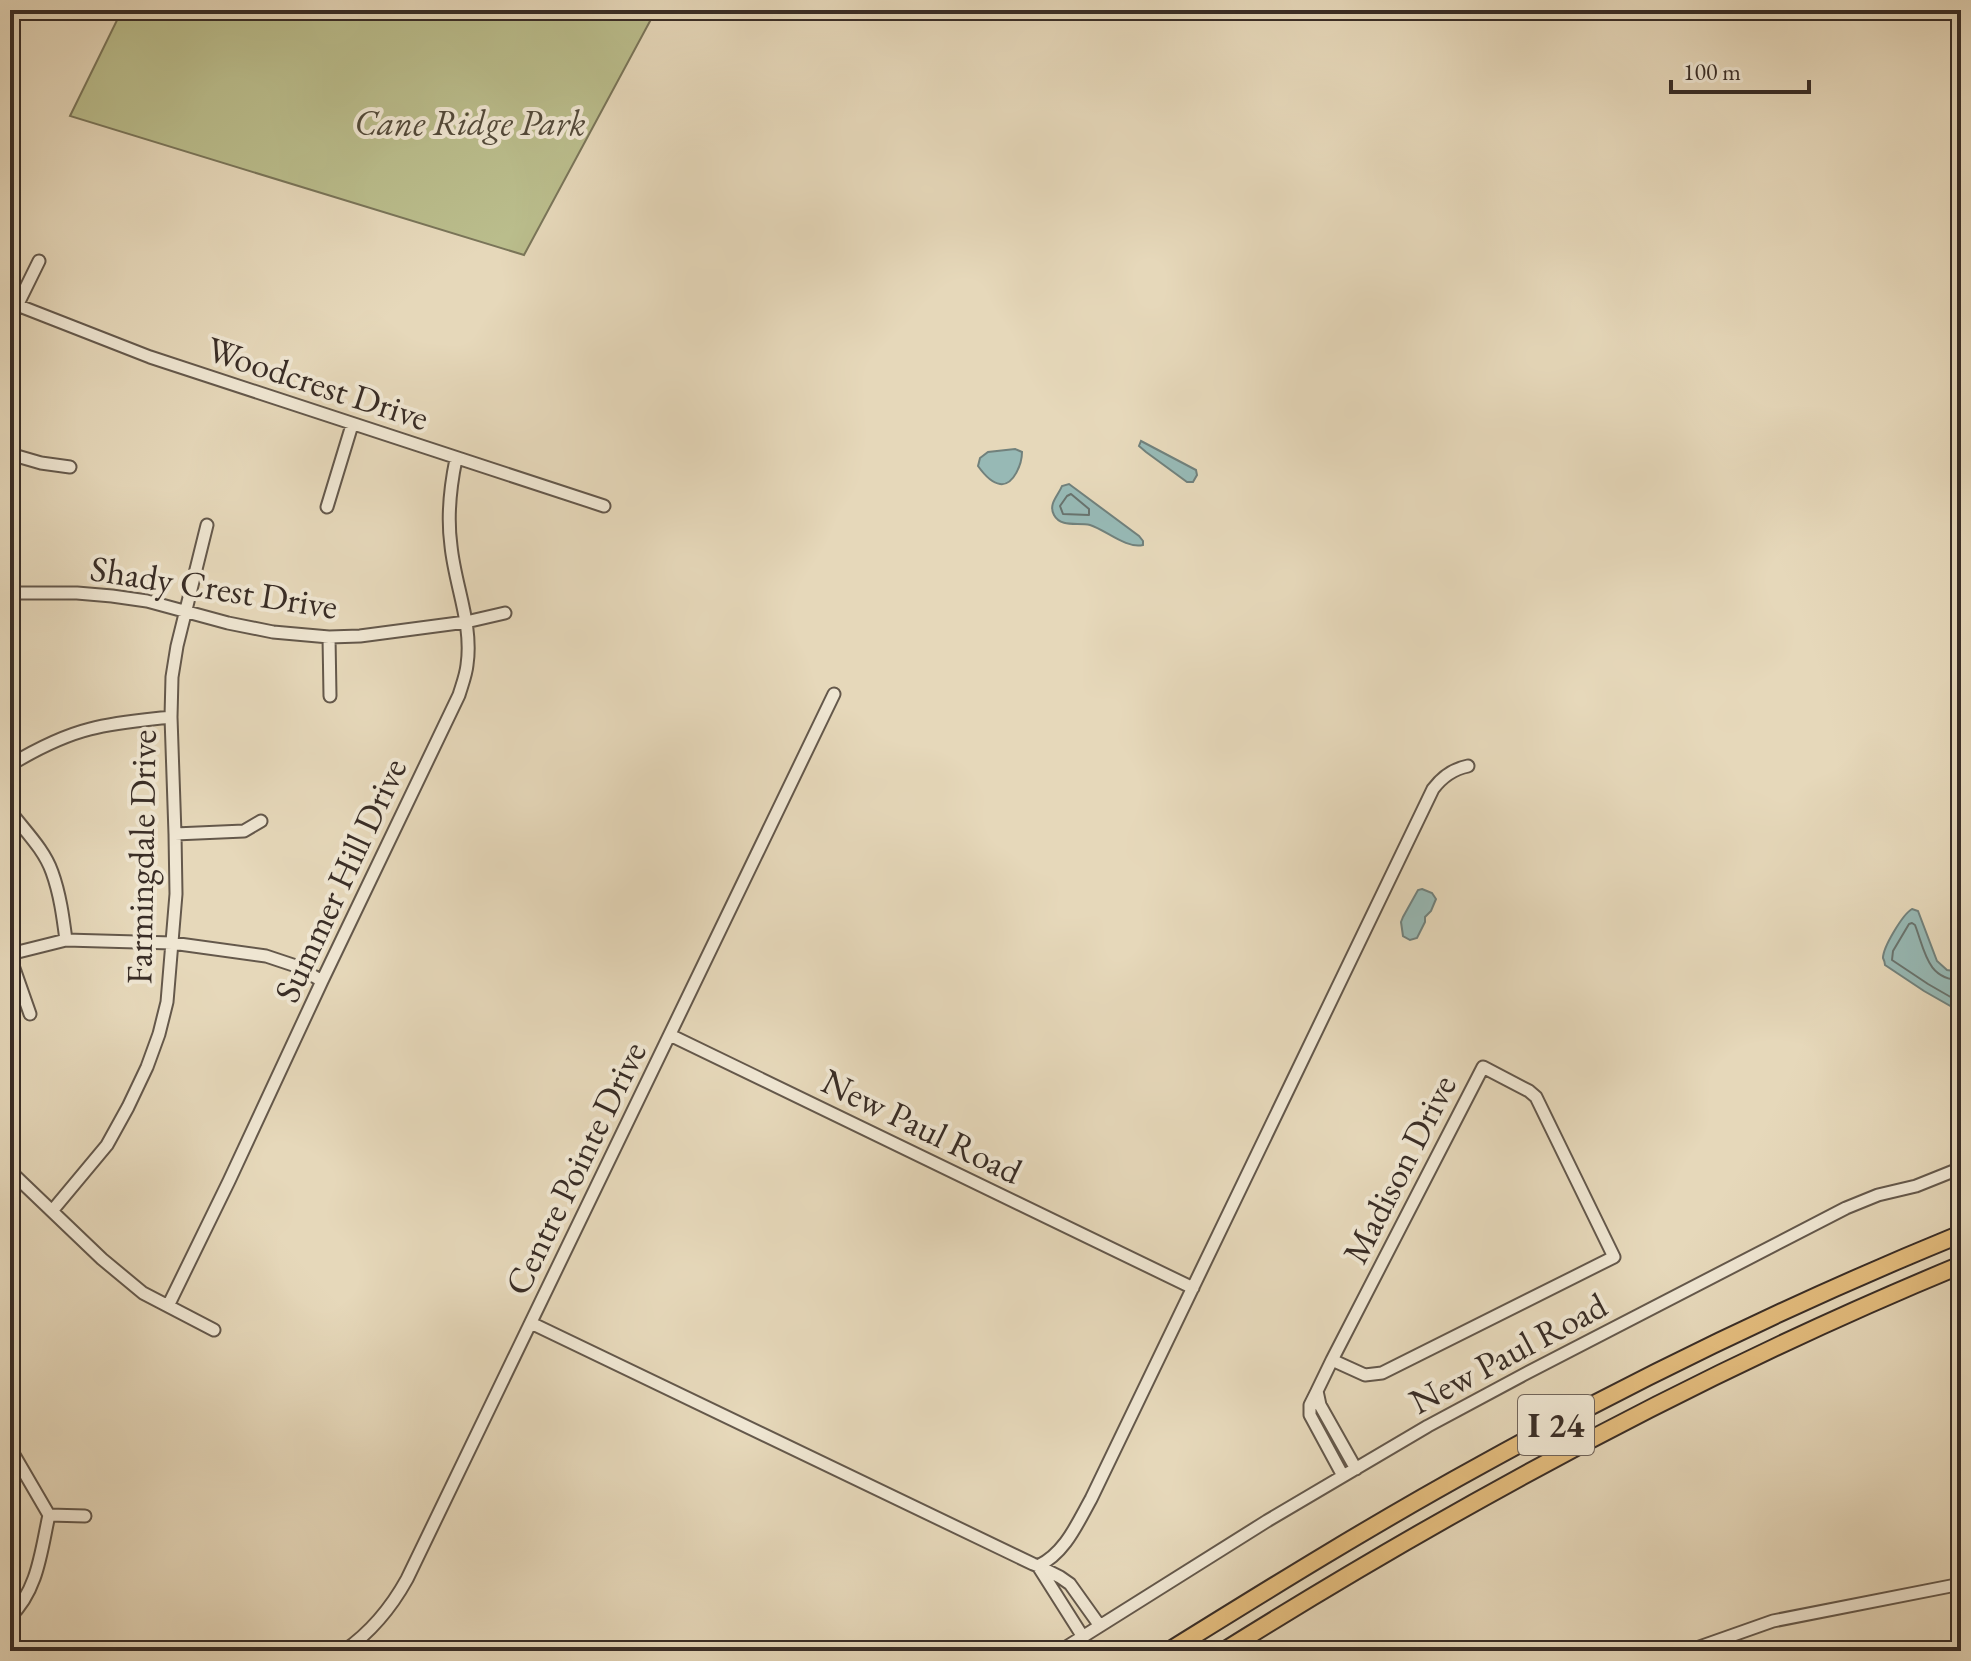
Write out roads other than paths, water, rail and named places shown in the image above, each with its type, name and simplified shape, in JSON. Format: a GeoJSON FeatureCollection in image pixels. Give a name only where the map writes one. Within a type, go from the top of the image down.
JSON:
{"type":"FeatureCollection","features":[{"type":"Feature","properties":{"kind":"highway","name":"I 24"},"geometry":{"type":"LineString","coordinates":[[1169,1651],[1357,1535],[1573,1415],[1788,1310],[1961,1234]]}},
{"type":"Feature","properties":{"kind":"highway","name":"I 24"},"geometry":{"type":"LineString","coordinates":[[1224,1651],[1440,1521],[1591,1438],[1764,1353],[1961,1265]]}},
{"type":"Feature","properties":{"kind":"street"},"geometry":{"type":"LineString","coordinates":[[10,320],[39,261]]}},
{"type":"Feature","properties":{"kind":"street","name":"Woodcrest Drive"},"geometry":{"type":"LineString","coordinates":[[17,305],[150,357],[604,506]]}},
{"type":"Feature","properties":{"kind":"street"},"geometry":{"type":"LineString","coordinates":[[327,507],[352,425]]}},
{"type":"Feature","properties":{"kind":"street"},"geometry":{"type":"LineString","coordinates":[[10,454],[70,467]]}},
{"type":"Feature","properties":{"kind":"street","name":"Summer Hill Drive"},"geometry":{"type":"LineString","coordinates":[[168,1306],[459,695],[469,644],[451,548],[449,513],[456,459]]}},
{"type":"Feature","properties":{"kind":"street","name":"Farmingdale Drive"},"geometry":{"type":"LineString","coordinates":[[52,1211],[107,1145],[128,1107],[147,1067],[167,1002],[176,894],[172,677],[207,525]]}},
{"type":"Feature","properties":{"kind":"street","name":"Shady Crest Drive"},"geometry":{"type":"LineString","coordinates":[[10,593],[112,596],[147,601],[273,632],[329,637],[466,622],[505,613]]}},
{"type":"Feature","properties":{"kind":"street"},"geometry":{"type":"LineString","coordinates":[[329,637],[330,696]]}},
{"type":"Feature","properties":{"kind":"street","name":"Centre Pointe Drive"},"geometry":{"type":"LineString","coordinates":[[344,1651],[375,1625],[401,1591],[834,694]]}},
{"type":"Feature","properties":{"kind":"street"},"geometry":{"type":"LineString","coordinates":[[10,765],[54,742],[89,729],[171,717]]}},
{"type":"Feature","properties":{"kind":"street"},"geometry":{"type":"LineString","coordinates":[[1038,1566],[1060,1551],[1084,1511],[1433,789],[1458,768],[1468,766]]}},
{"type":"Feature","properties":{"kind":"street"},"geometry":{"type":"LineString","coordinates":[[10,811],[52,870],[66,940]]}},
{"type":"Feature","properties":{"kind":"street"},"geometry":{"type":"LineString","coordinates":[[175,834],[244,831],[261,821]]}},
{"type":"Feature","properties":{"kind":"street"},"geometry":{"type":"LineString","coordinates":[[30,1014],[10,955],[66,940],[172,943],[266,956],[296,966],[322,981]]}},
{"type":"Feature","properties":{"kind":"street","name":"New Paul Road"},"geometry":{"type":"LineString","coordinates":[[670,1035],[1193,1288]]}},
{"type":"Feature","properties":{"kind":"street","name":"Madison Drive"},"geometry":{"type":"LineString","coordinates":[[1332,1360],[1365,1375],[1382,1373],[1614,1257],[1536,1097],[1529,1091],[1483,1067],[1332,1360],[1311,1402],[1309,1411],[1343,1476]]}},
{"type":"Feature","properties":{"kind":"street","name":"New Paul Road"},"geometry":{"type":"LineString","coordinates":[[1060,1651],[1267,1521],[1523,1375],[1838,1212],[1961,1168]]}},
{"type":"Feature","properties":{"kind":"street"},"geometry":{"type":"LineString","coordinates":[[10,1171],[102,1259],[143,1293],[214,1330]]}},
{"type":"Feature","properties":{"kind":"street"},"geometry":{"type":"LineString","coordinates":[[531,1323],[1060,1577],[1070,1584],[1100,1626]]}},
{"type":"Feature","properties":{"kind":"street"},"geometry":{"type":"LineString","coordinates":[[1317,1391],[1320,1405],[1356,1469]]}},
{"type":"Feature","properties":{"kind":"street"},"geometry":{"type":"LineString","coordinates":[[1324,1441],[1336,1434]]}},
{"type":"Feature","properties":{"kind":"street"},"geometry":{"type":"LineString","coordinates":[[10,1448],[49,1515],[34,1582],[22,1605],[10,1617]]}},
{"type":"Feature","properties":{"kind":"street"},"geometry":{"type":"LineString","coordinates":[[49,1515],[85,1516]]}},
{"type":"Feature","properties":{"kind":"street"},"geometry":{"type":"LineString","coordinates":[[1038,1566],[1083,1637]]}},
{"type":"Feature","properties":{"kind":"street"},"geometry":{"type":"LineString","coordinates":[[1688,1651],[1773,1621],[1961,1584]]}},
{"type":"Feature","properties":{"kind":"water"},"geometry":{"type":"Polygon","coordinates":[[[1141,441],[1196,470],[1193,482],[1187,482],[1146,452],[1139,446],[1141,441]]]}},
{"type":"Feature","properties":{"kind":"water"},"geometry":{"type":"Polygon","coordinates":[[[1015,449],[1022,452],[1021,462],[1013,478],[1005,484],[993,482],[978,466],[980,458],[988,452],[1015,449]]]}},
{"type":"Feature","properties":{"kind":"water"},"geometry":{"type":"Polygon","coordinates":[[[1069,484],[1139,536],[1143,545],[1123,542],[1090,525],[1065,523],[1057,519],[1052,511],[1053,504],[1062,486],[1069,484]]]}},
{"type":"Feature","properties":{"kind":"water"},"geometry":{"type":"Polygon","coordinates":[[[1418,890],[1432,893],[1436,899],[1417,938],[1410,940],[1403,936],[1401,922],[1418,890]]]}},
{"type":"Feature","properties":{"kind":"water"},"geometry":{"type":"Polygon","coordinates":[[[1912,909],[1918,911],[1937,961],[1947,970],[1961,972],[1961,1012],[1885,965],[1883,958],[1890,939],[1912,909]]]}},
{"type":"Feature","properties":{"kind":"park label","name":"Cane Ridge Park"},"geometry":{"type":"Point","coordinates":[470,122]}}]}
